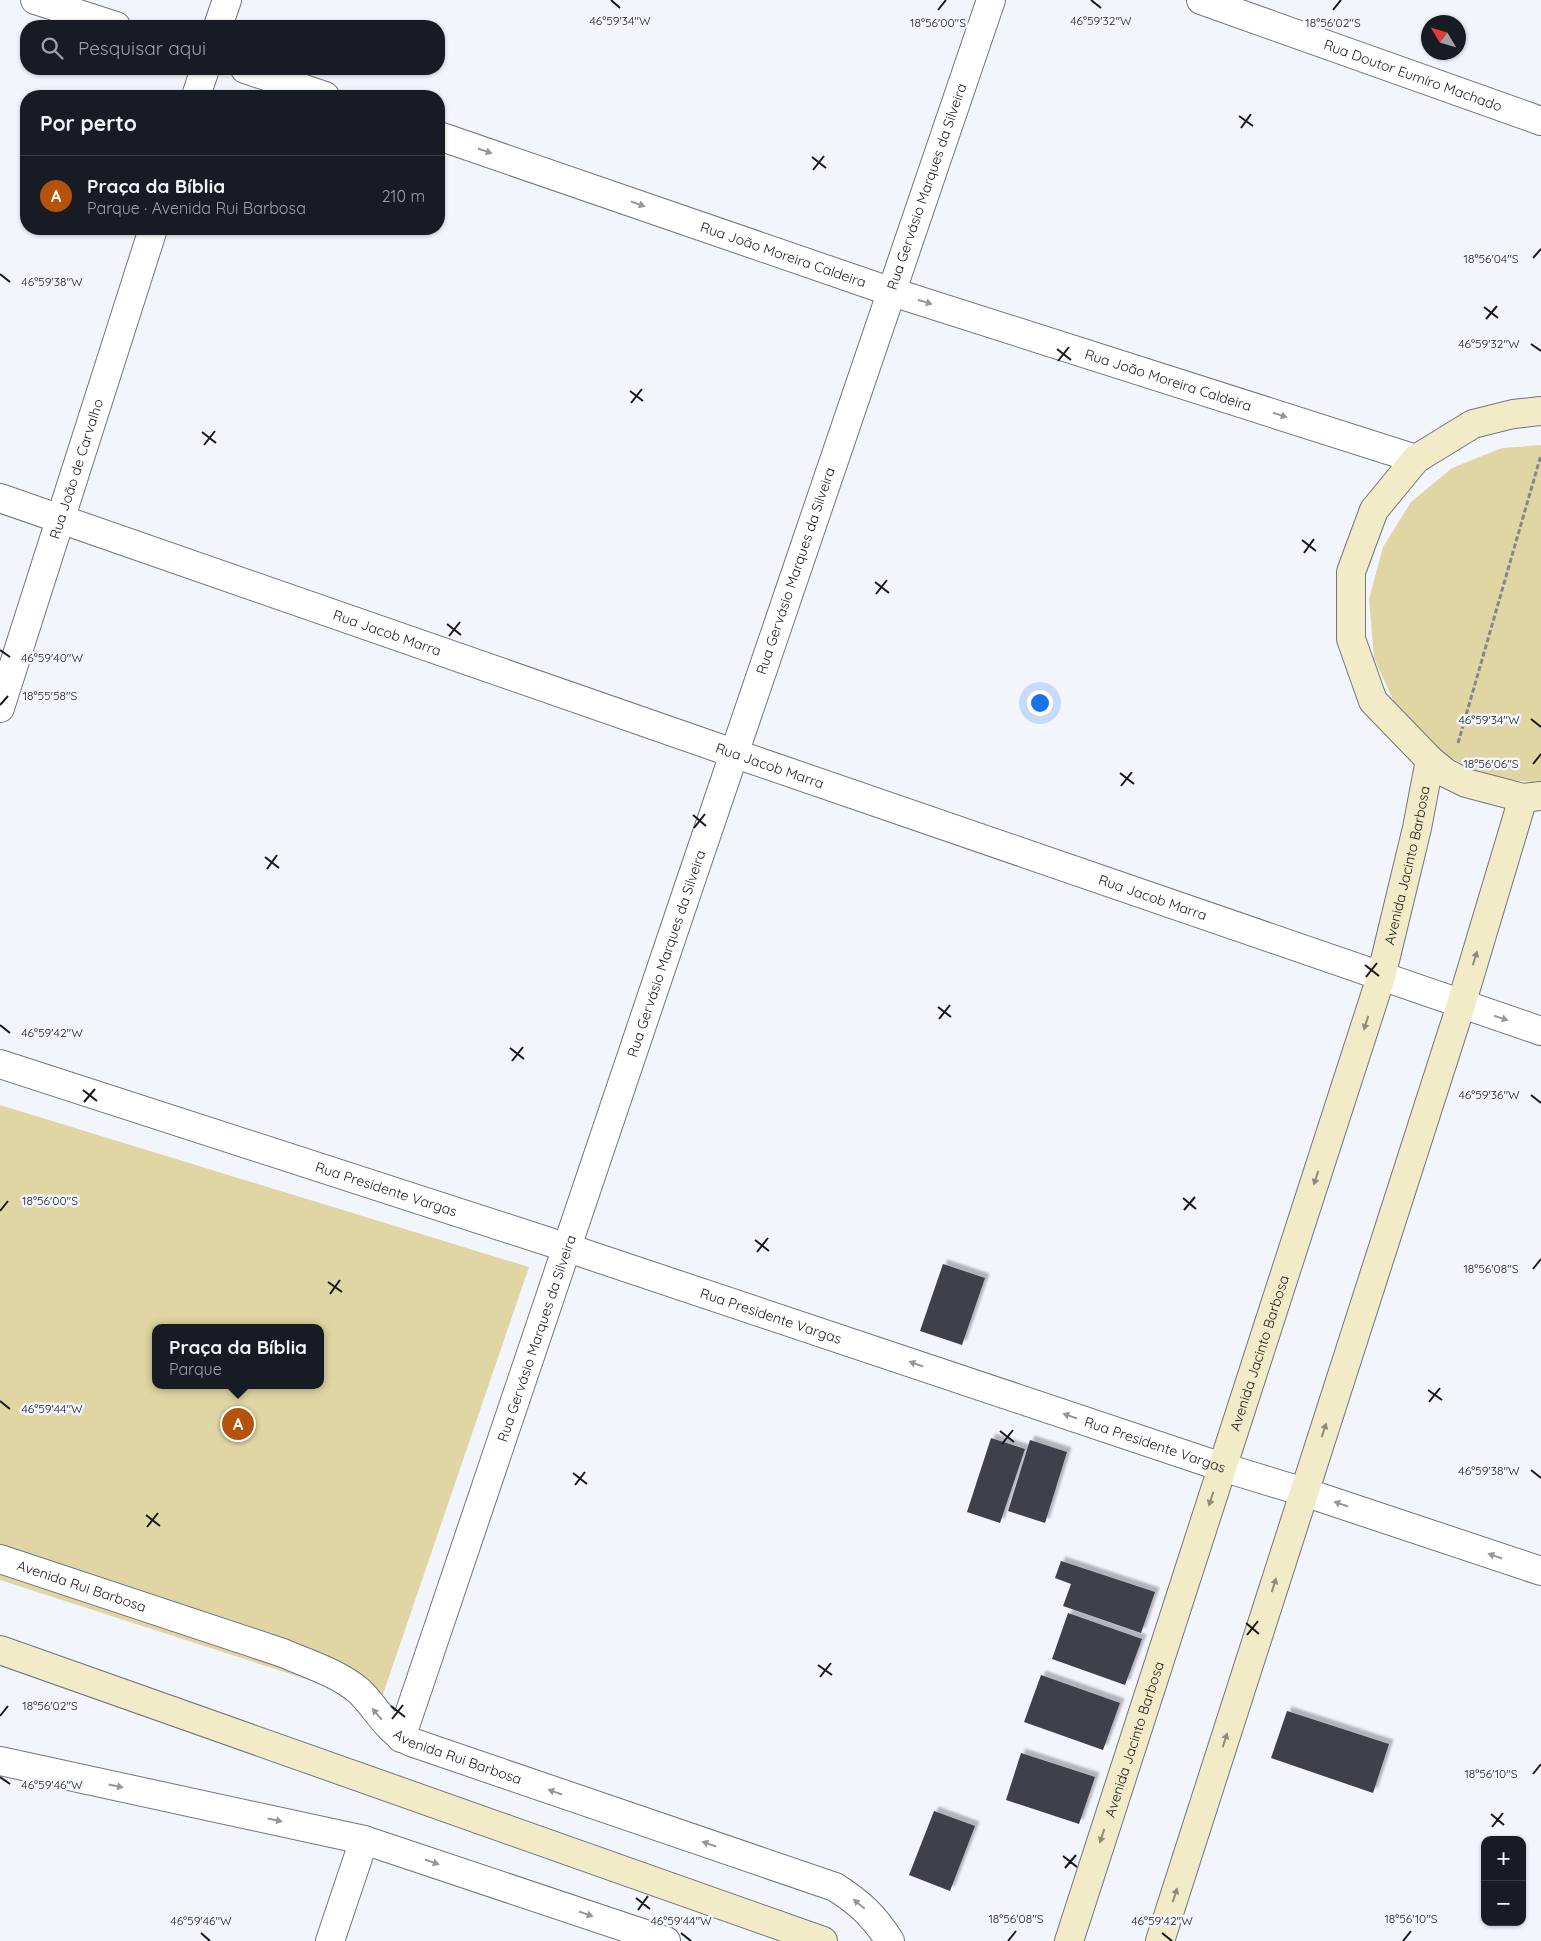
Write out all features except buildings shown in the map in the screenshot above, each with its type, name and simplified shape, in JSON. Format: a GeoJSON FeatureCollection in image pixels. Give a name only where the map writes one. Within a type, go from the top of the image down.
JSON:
{"type":"FeatureCollection","features":[{"type":"Feature","properties":{"kind":"main road"},"geometry":{"type":"LineString","coordinates":[[1160,1941],[1461,1005],[1532,797],[1466,784],[1438,767],[1373,701],[1351,639],[1351,572],[1374,510],[1416,459],[1473,424],[1513,414],[1541,411]]}},
{"type":"Feature","properties":{"kind":"main road","name":"Avenida Jacinto Barbosa"},"geometry":{"type":"LineString","coordinates":[[1069,1941],[1381,977],[1417,828],[1438,767]]}},
{"type":"Feature","properties":{"kind":"main road"},"geometry":{"type":"LineString","coordinates":[[0,1650],[824,1941]]}},
{"type":"Feature","properties":{"kind":"street"},"geometry":{"type":"LineString","coordinates":[[35,0],[97,20]]}},
{"type":"Feature","properties":{"kind":"street"},"geometry":{"type":"LineString","coordinates":[[220,20],[227,0]]}},
{"type":"Feature","properties":{"kind":"street","name":"Rua Gervásio Marques da Silveira"},"geometry":{"type":"LineString","coordinates":[[400,1738],[568,1248],[889,291],[991,0]]}},
{"type":"Feature","properties":{"kind":"street","name":"Rua Doutor Eumíro Machado"},"geometry":{"type":"LineString","coordinates":[[1201,0],[1541,121]]}},
{"type":"Feature","properties":{"kind":"street"},"geometry":{"type":"LineString","coordinates":[[198,90],[203,75]]}},
{"type":"Feature","properties":{"kind":"street"},"geometry":{"type":"LineString","coordinates":[[263,75],[307,90]]}},
{"type":"Feature","properties":{"kind":"street","name":"Rua João Moreira Caldeira"},"geometry":{"type":"LineString","coordinates":[[445,138],[889,291],[1416,459]]}},
{"type":"Feature","properties":{"kind":"street","name":"Rua João de Carvalho"},"geometry":{"type":"LineString","coordinates":[[0,708],[151,235]]}},
{"type":"Feature","properties":{"kind":"street","name":"Rua Jacob Marra"},"geometry":{"type":"LineString","coordinates":[[0,498],[733,754],[1541,1031]]}},
{"type":"Feature","properties":{"kind":"street","name":"Rua Presidente Vargas"},"geometry":{"type":"LineString","coordinates":[[0,1064],[568,1248],[1541,1572]]}},
{"type":"Feature","properties":{"kind":"street","name":"Avenida Rui Barbosa"},"geometry":{"type":"LineString","coordinates":[[0,1559],[283,1653],[326,1672],[350,1684],[361,1693],[400,1738],[835,1887],[855,1900],[875,1918],[890,1941]]}},
{"type":"Feature","properties":{"kind":"street"},"geometry":{"type":"LineString","coordinates":[[0,1760],[364,1840],[666,1941]]}},
{"type":"Feature","properties":{"kind":"street"},"geometry":{"type":"LineString","coordinates":[[330,1941],[364,1840]]}},
{"type":"Feature","properties":{"kind":"path"},"geometry":{"type":"LineString","coordinates":[[1438,767],[1453,759],[1541,455]]}},
{"type":"Feature","properties":{"kind":"shaded area"},"geometry":{"type":"Polygon","coordinates":[[[1541,445],[1541,783],[1492,778],[1440,753],[1398,711],[1374,658],[1369,599],[1383,547],[1411,502],[1452,468],[1502,448],[1541,445]]]}},
{"type":"Feature","properties":{"kind":"shaded area"},"geometry":{"type":"Polygon","coordinates":[[[0,1105],[529,1267],[380,1703],[0,1580],[0,1105]]]}},
{"type":"Feature","properties":{"kind":"place","name":"Praça da Bíblia"},"geometry":{"type":"Point","coordinates":[238,1424]}}]}
